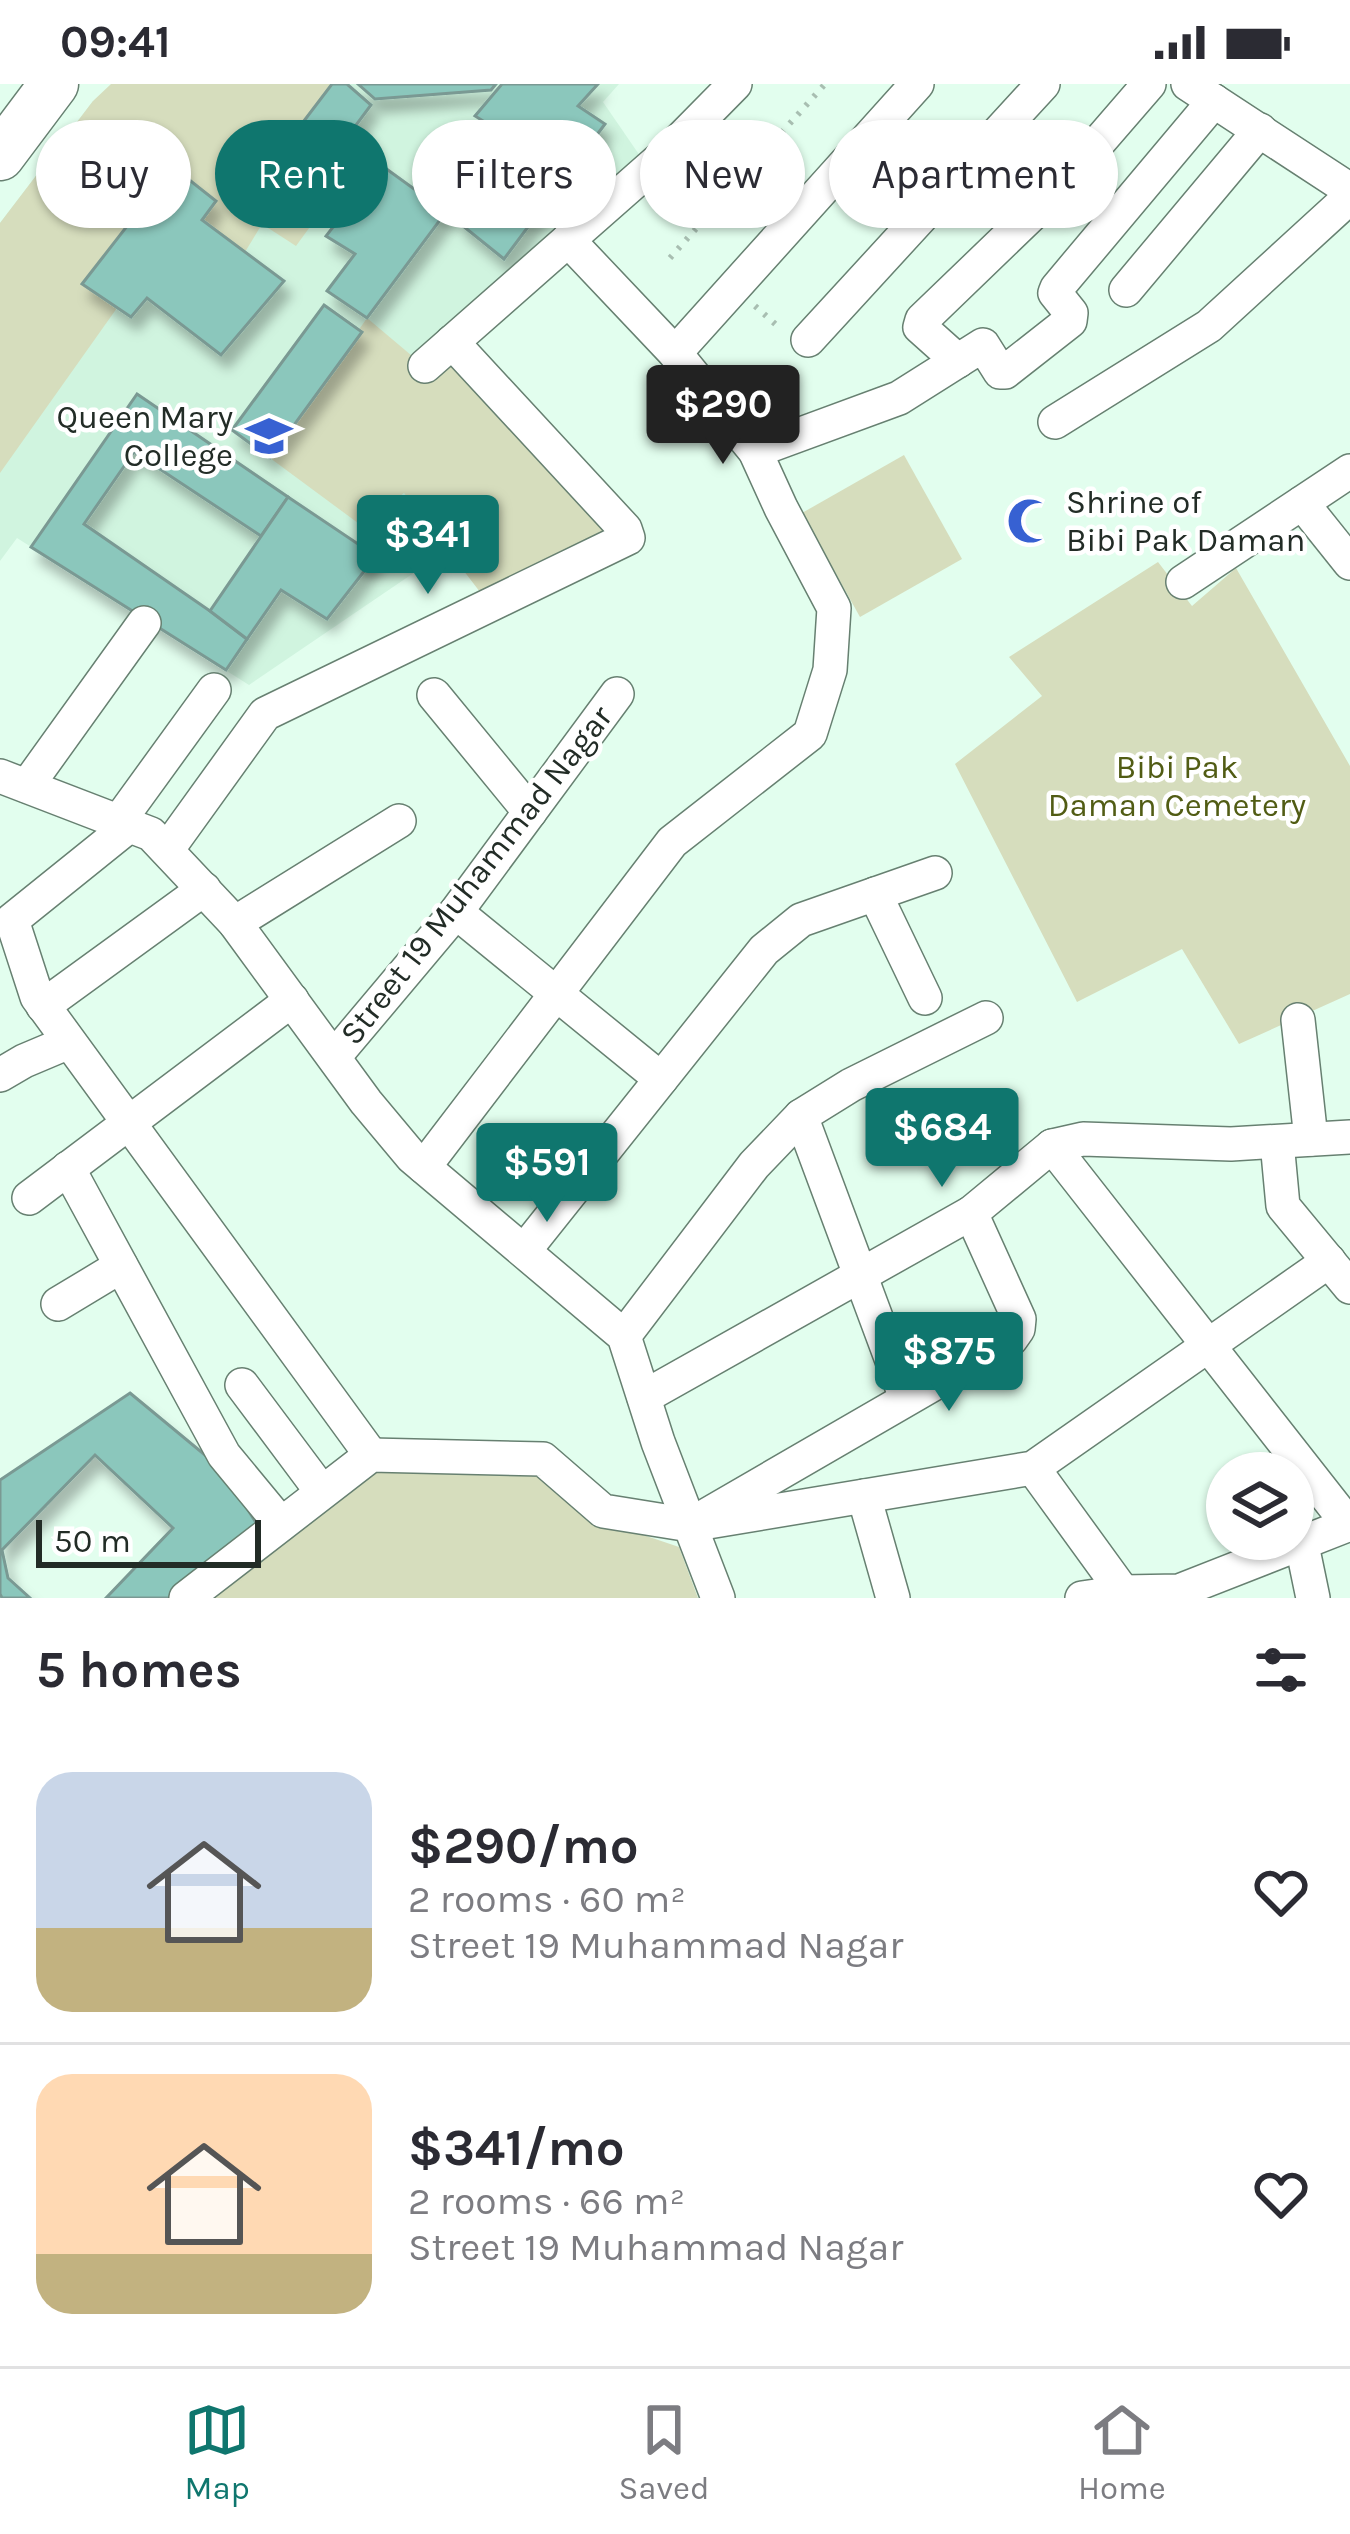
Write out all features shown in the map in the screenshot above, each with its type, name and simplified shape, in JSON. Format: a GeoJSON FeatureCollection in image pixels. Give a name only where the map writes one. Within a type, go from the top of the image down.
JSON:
{"type":"FeatureCollection","features":[{"type":"Feature","properties":{"kind":"main road"},"geometry":{"type":"LineString","coordinates":[[0,107],[17,84]]}},
{"type":"Feature","properties":{"kind":"main road"},"geometry":{"type":"LineString","coordinates":[[0,156],[54,84]]}},
{"type":"Feature","properties":{"kind":"street"},"geometry":{"type":"LineString","coordinates":[[424,366],[667,153],[735,84]]}},
{"type":"Feature","properties":{"kind":"street"},"geometry":{"type":"LineString","coordinates":[[675,353],[917,84]]}},
{"type":"Feature","properties":{"kind":"street"},"geometry":{"type":"LineString","coordinates":[[808,340],[1043,84]]}},
{"type":"Feature","properties":{"kind":"street"},"geometry":{"type":"LineString","coordinates":[[958,362],[920,327],[922,320],[1059,188],[1149,84]]}},
{"type":"Feature","properties":{"kind":"street"},"geometry":{"type":"LineString","coordinates":[[755,451],[899,398],[983,345],[1002,374],[1070,321],[1071,313],[1055,293],[1057,288],[1201,92],[1350,194],[1209,326],[1055,422]]}},
{"type":"Feature","properties":{"kind":"street"},"geometry":{"type":"LineString","coordinates":[[1126,290],[1260,130]]}},
{"type":"Feature","properties":{"kind":"street"},"geometry":{"type":"LineString","coordinates":[[424,1168],[672,842],[810,734],[830,670],[835,614],[755,451],[675,353],[568,240]]}},
{"type":"Feature","properties":{"kind":"street"},"geometry":{"type":"LineString","coordinates":[[167,850],[265,714],[628,538],[452,342]]}},
{"type":"Feature","properties":{"kind":"street"},"geometry":{"type":"LineString","coordinates":[[1183,582],[1350,471]]}},
{"type":"Feature","properties":{"kind":"street"},"geometry":{"type":"LineString","coordinates":[[1302,503],[1350,563]]}},
{"type":"Feature","properties":{"kind":"street"},"geometry":{"type":"LineString","coordinates":[[144,623],[14,781],[151,833],[235,922],[366,1102],[412,1157],[624,1336],[718,1598]]}},
{"type":"Feature","properties":{"kind":"street"},"geometry":{"type":"LineString","coordinates":[[214,690],[124,823],[12,920],[43,1006],[370,1455]]}},
{"type":"Feature","properties":{"kind":"street","name":"Street 19 Muhammad Nagar"},"geometry":{"type":"LineString","coordinates":[[334,1057],[456,912],[617,694]]}},
{"type":"Feature","properties":{"kind":"street"},"geometry":{"type":"LineString","coordinates":[[434,695],[530,812]]}},
{"type":"Feature","properties":{"kind":"street"},"geometry":{"type":"LineString","coordinates":[[235,922],[399,821]]}},
{"type":"Feature","properties":{"kind":"street"},"geometry":{"type":"LineString","coordinates":[[524,1251],[764,950],[801,920],[935,873]]}},
{"type":"Feature","properties":{"kind":"street"},"geometry":{"type":"LineString","coordinates":[[43,1006],[204,889]]}},
{"type":"Feature","properties":{"kind":"street"},"geometry":{"type":"LineString","coordinates":[[875,894],[925,998]]}},
{"type":"Feature","properties":{"kind":"street"},"geometry":{"type":"LineString","coordinates":[[456,912],[661,1079]]}},
{"type":"Feature","properties":{"kind":"street"},"geometry":{"type":"LineString","coordinates":[[29,1198],[292,1000]]}},
{"type":"Feature","properties":{"kind":"street"},"geometry":{"type":"LineString","coordinates":[[624,1336],[754,1165],[801,1116],[851,1085],[986,1018]]}},
{"type":"Feature","properties":{"kind":"street"},"geometry":{"type":"LineString","coordinates":[[186,1598],[370,1455],[543,1460],[603,1511],[690,1525],[1033,1468],[1209,1344],[1339,1274],[1283,1206],[1294,1141],[1298,1020]]}},
{"type":"Feature","properties":{"kind":"street"},"geometry":{"type":"LineString","coordinates":[[0,1076],[69,1042]]}},
{"type":"Feature","properties":{"kind":"street"},"geometry":{"type":"LineString","coordinates":[[801,1116],[906,1398]]}},
{"type":"Feature","properties":{"kind":"street"},"geometry":{"type":"LineString","coordinates":[[644,1397],[971,1214],[1052,1146],[1083,1139],[1231,1144],[1350,1137]]}},
{"type":"Feature","properties":{"kind":"street"},"geometry":{"type":"LineString","coordinates":[[1052,1146],[1350,1524],[1314,1540]]}},
{"type":"Feature","properties":{"kind":"street"},"geometry":{"type":"LineString","coordinates":[[68,1168],[224,1455],[281,1524]]}},
{"type":"Feature","properties":{"kind":"street"},"geometry":{"type":"LineString","coordinates":[[690,1525],[1011,1339],[1018,1319],[971,1214]]}},
{"type":"Feature","properties":{"kind":"street"},"geometry":{"type":"LineString","coordinates":[[58,1304],[121,1266]]}},
{"type":"Feature","properties":{"kind":"street"},"geometry":{"type":"LineString","coordinates":[[242,1385],[322,1492]]}},
{"type":"Feature","properties":{"kind":"street"},"geometry":{"type":"LineString","coordinates":[[1033,1468],[1122,1595]]}},
{"type":"Feature","properties":{"kind":"street"},"geometry":{"type":"LineString","coordinates":[[864,1496],[893,1598]]}},
{"type":"Feature","properties":{"kind":"street"},"geometry":{"type":"LineString","coordinates":[[1082,1598],[1179,1592],[1263,1560]]}},
{"type":"Feature","properties":{"kind":"street"},"geometry":{"type":"LineString","coordinates":[[1305,1560],[1313,1598]]}},
{"type":"Feature","properties":{"kind":"path"},"geometry":{"type":"LineString","coordinates":[[670,258],[825,84]]}},
{"type":"Feature","properties":{"kind":"path"},"geometry":{"type":"LineString","coordinates":[[734,288],[798,344],[808,340]]}},
{"type":"Feature","properties":{"kind":"shaded area","name":"Queen Mary College"},"geometry":{"type":"Polygon","coordinates":[[[190,84],[619,84],[603,102],[615,120],[412,120],[412,228],[582,228],[452,342],[449,549],[249,685],[17,538],[0,561],[0,223],[36,176],[36,228],[191,228],[191,120],[79,120],[93,101],[190,84]]]}},
{"type":"Feature","properties":{"kind":"shaded area","name":"Queen Mary College"},"geometry":{"type":"Polygon","coordinates":[[[616,121],[640,156],[640,177],[616,198],[616,121]]]}},
{"type":"Feature","properties":{"kind":"green space"},"geometry":{"type":"Polygon","coordinates":[[[111,84],[332,84],[305,120],[215,120],[215,200],[191,182],[191,120],[79,120],[111,84]]]}},
{"type":"Feature","properties":{"kind":"green space"},"geometry":{"type":"Polygon","coordinates":[[[36,176],[36,228],[126,228],[83,284],[117,308],[0,473],[0,223],[36,176]]]}},
{"type":"Feature","properties":{"kind":"green space"},"geometry":{"type":"Polygon","coordinates":[[[215,200],[215,228],[260,228],[245,252],[202,220],[215,200]]]}},
{"type":"Feature","properties":{"kind":"green space"},"geometry":{"type":"Polygon","coordinates":[[[268,228],[309,228],[296,246],[268,228]]]}},
{"type":"Feature","properties":{"kind":"green space"},"geometry":{"type":"Polygon","coordinates":[[[367,318],[424,366],[452,342],[625,529],[490,605],[404,493],[362,526],[270,458],[367,318]]]}},
{"type":"Feature","properties":{"kind":"green space"},"geometry":{"type":"Polygon","coordinates":[[[904,455],[962,559],[860,617],[802,513],[904,455]]]}},
{"type":"Feature","properties":{"kind":"green space","name":"Bibi Pak Daman Cemetery"},"geometry":{"type":"Polygon","coordinates":[[[1158,562],[1192,606],[1236,568],[1350,766],[1350,994],[1239,1044],[1182,949],[1077,1002],[955,764],[1042,696],[1009,657],[1158,562]]]}},
{"type":"Feature","properties":{"kind":"green space"},"geometry":{"type":"Polygon","coordinates":[[[378,1466],[531,1467],[599,1520],[679,1547],[698,1598],[205,1598],[378,1466]]]}},
{"type":"Feature","properties":{"kind":"building"},"geometry":{"type":"Polygon","coordinates":[[[332,84],[347,84],[371,105],[360,120],[305,120],[332,84]]]}},
{"type":"Feature","properties":{"kind":"building"},"geometry":{"type":"Polygon","coordinates":[[[358,84],[496,84],[491,90],[375,99],[358,84]]]}},
{"type":"Feature","properties":{"kind":"building"},"geometry":{"type":"Polygon","coordinates":[[[502,84],[598,84],[578,106],[599,120],[481,120],[475,116],[502,84]]]}},
{"type":"Feature","properties":{"kind":"building"},"geometry":{"type":"Polygon","coordinates":[[[388,170],[412,187],[412,228],[434,228],[367,318],[327,291],[355,254],[326,236],[332,228],[388,228],[388,170]]]}},
{"type":"Feature","properties":{"kind":"building"},"geometry":{"type":"Polygon","coordinates":[[[191,181],[215,200],[202,220],[284,281],[221,355],[147,298],[131,317],[82,284],[126,228],[191,228],[191,181]]]}},
{"type":"Feature","properties":{"kind":"building"},"geometry":{"type":"Polygon","coordinates":[[[465,228],[527,228],[504,259],[465,228]]]}},
{"type":"Feature","properties":{"kind":"building"},"geometry":{"type":"Polygon","coordinates":[[[324,305],[362,332],[270,458],[232,430],[324,305]]]}},
{"type":"Feature","properties":{"kind":"building"},"geometry":{"type":"Polygon","coordinates":[[[137,394],[288,497],[261,536],[134,452],[84,524],[247,639],[226,670],[31,547],[137,394]]]}},
{"type":"Feature","properties":{"kind":"building"},"geometry":{"type":"Polygon","coordinates":[[[288,497],[376,556],[327,619],[281,590],[247,639],[210,611],[288,497]]]}},
{"type":"Feature","properties":{"kind":"building"},"geometry":{"type":"Polygon","coordinates":[[[130,1393],[222,1469],[260,1529],[171,1598],[106,1598],[173,1528],[95,1455],[2,1550],[8,1578],[30,1598],[2,1598],[0,1480],[130,1393]]]}},
{"type":"Feature","properties":{"kind":"place","name":"Queen Mary College"},"geometry":{"type":"Point","coordinates":[269,436]}},
{"type":"Feature","properties":{"kind":"place","name":"Shrine of Bibi Pak Daman"},"geometry":{"type":"Point","coordinates":[1030,521]}}]}
